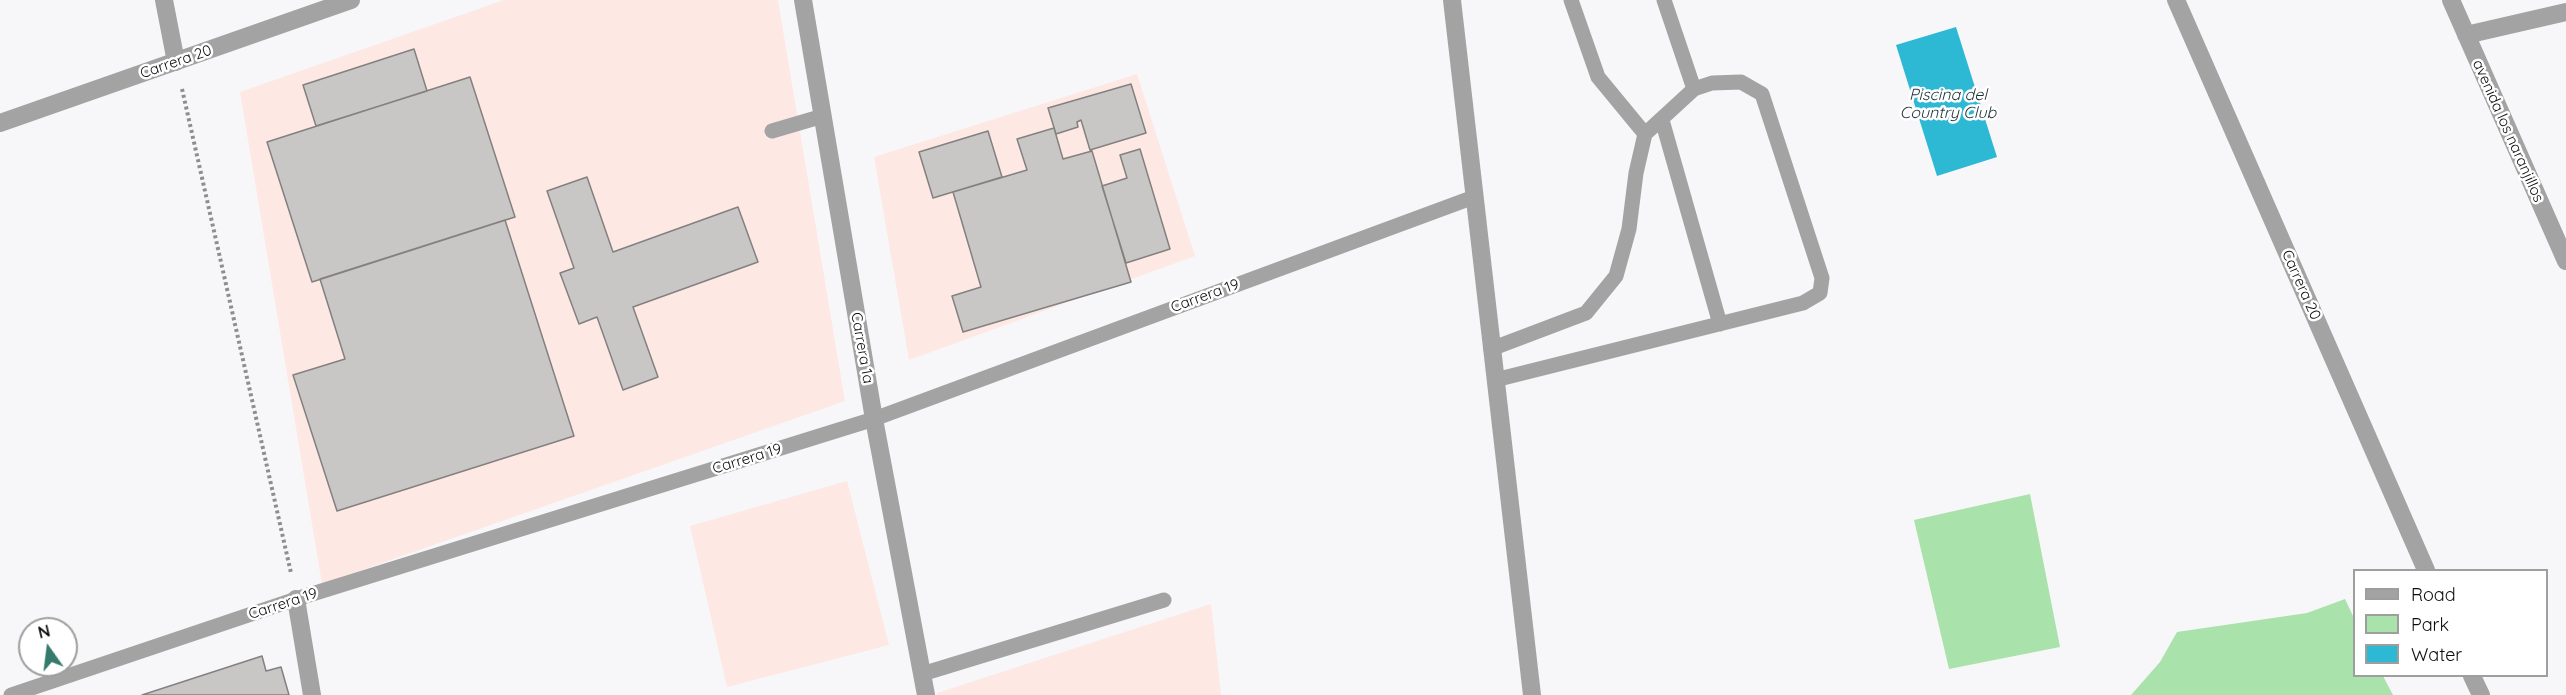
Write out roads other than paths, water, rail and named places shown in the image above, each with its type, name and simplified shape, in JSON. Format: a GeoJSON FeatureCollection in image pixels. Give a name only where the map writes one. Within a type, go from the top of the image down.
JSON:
{"type":"FeatureCollection","features":[{"type":"Feature","properties":{"kind":"street"},"geometry":{"type":"LineString","coordinates":[[164,0],[176,62]]}},
{"type":"Feature","properties":{"kind":"street","name":"Carrera 20"},"geometry":{"type":"LineString","coordinates":[[0,123],[351,0]]}},
{"type":"Feature","properties":{"kind":"street","name":"Carrera 1a"},"geometry":{"type":"LineString","coordinates":[[803,0],[874,419],[926,695]]}},
{"type":"Feature","properties":{"kind":"street"},"geometry":{"type":"LineString","coordinates":[[1452,0],[1532,695]]}},
{"type":"Feature","properties":{"kind":"street","name":"Carrera 20"},"geometry":{"type":"LineString","coordinates":[[2176,0],[2426,569]]}},
{"type":"Feature","properties":{"kind":"street","name":"avenida los naranjillos"},"geometry":{"type":"LineString","coordinates":[[2451,0],[2566,261]]}},
{"type":"Feature","properties":{"kind":"street"},"geometry":{"type":"LineString","coordinates":[[2466,36],[2566,12]]}},
{"type":"Feature","properties":{"kind":"street"},"geometry":{"type":"LineString","coordinates":[[296,599],[312,695]]}},
{"type":"Feature","properties":{"kind":"street"},"geometry":{"type":"LineString","coordinates":[[2473,677],[2481,695]]}},
{"type":"Feature","properties":{"kind":"lane"},"geometry":{"type":"LineString","coordinates":[[1571,0],[1598,77],[1645,134]]}},
{"type":"Feature","properties":{"kind":"lane"},"geometry":{"type":"LineString","coordinates":[[1664,0],[1694,89]]}},
{"type":"Feature","properties":{"kind":"lane"},"geometry":{"type":"LineString","coordinates":[[1491,349],[1586,312],[1616,276],[1629,229],[1636,173],[1645,134],[1694,89],[1712,83],[1741,81],[1762,94],[1822,278],[1820,293],[1803,303],[1495,380]]}},
{"type":"Feature","properties":{"kind":"lane"},"geometry":{"type":"LineString","coordinates":[[772,131],[823,116]]}},
{"type":"Feature","properties":{"kind":"lane"},"geometry":{"type":"LineString","coordinates":[[1662,120],[1720,324]]}},
{"type":"Feature","properties":{"kind":"lane","name":"Carrera 19"},"geometry":{"type":"LineString","coordinates":[[11,695],[296,599],[874,419],[1474,197]]}},
{"type":"Feature","properties":{"kind":"lane"},"geometry":{"type":"LineString","coordinates":[[922,674],[1164,600]]}},
{"type":"Feature","properties":{"kind":"water","name":"Piscina del Country Club"},"geometry":{"type":"Polygon","coordinates":[[[1956,27],[1997,157],[1937,176],[1896,45],[1956,27]]]}}]}
